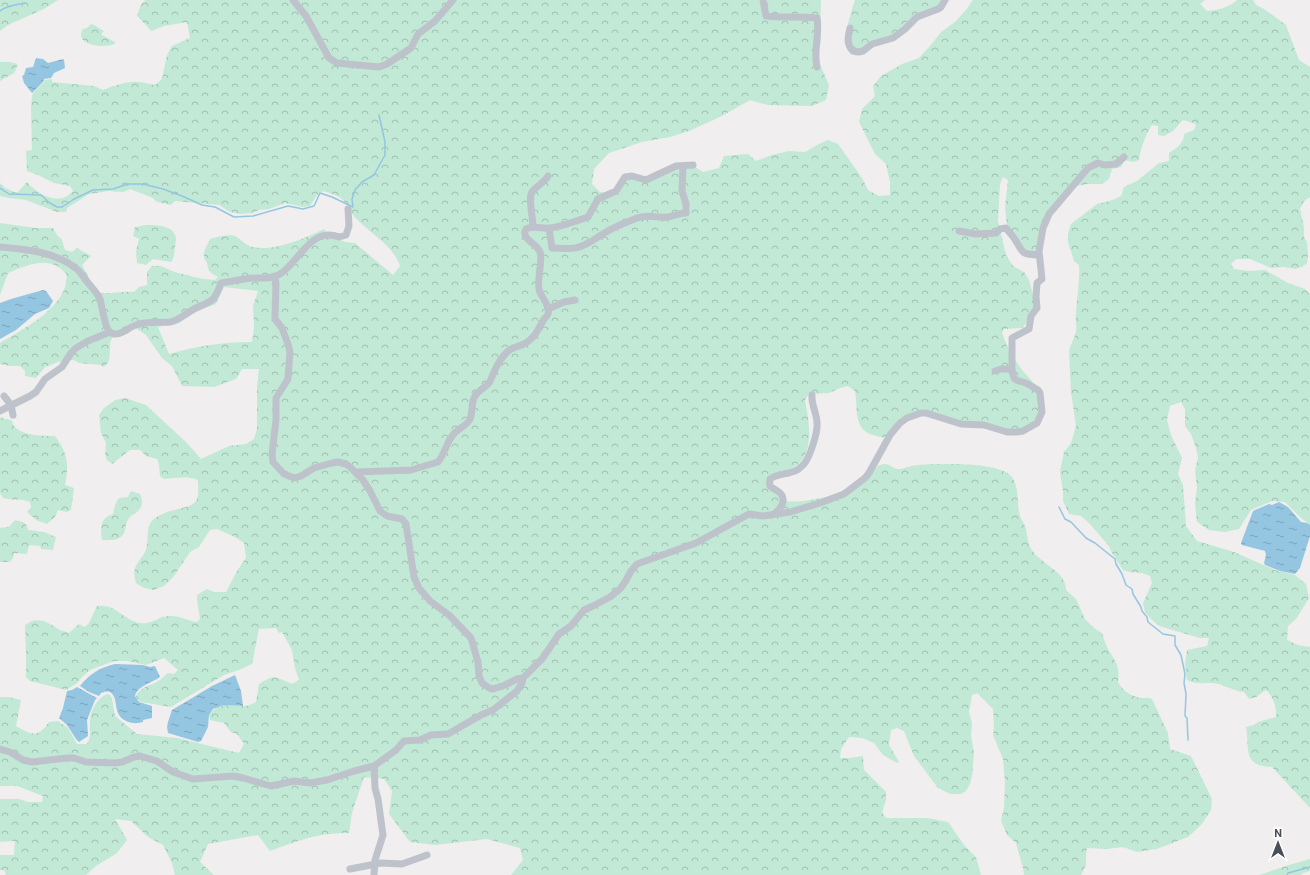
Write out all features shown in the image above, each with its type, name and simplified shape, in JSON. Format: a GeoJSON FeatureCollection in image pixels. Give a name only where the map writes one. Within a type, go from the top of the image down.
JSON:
{"type":"FeatureCollection","features":[{"type":"Feature","properties":{"kind":"street"},"geometry":{"type":"LineString","coordinates":[[293,0],[298,4],[306,16],[329,58],[337,64],[379,67],[387,64],[411,48],[418,34],[440,16],[453,0]]}},
{"type":"Feature","properties":{"kind":"street"},"geometry":{"type":"LineString","coordinates":[[763,0],[766,16],[778,18],[817,18],[818,39],[816,60],[818,67]]}},
{"type":"Feature","properties":{"kind":"street"},"geometry":{"type":"LineString","coordinates":[[850,28],[847,40],[852,51],[863,51],[872,44],[889,40],[897,36],[917,17],[938,9],[945,0]]}},
{"type":"Feature","properties":{"kind":"street"},"geometry":{"type":"LineString","coordinates":[[0,749],[10,752],[23,760],[32,762],[74,758],[86,762],[114,763],[140,756],[157,761],[173,772],[194,779],[233,776],[272,786],[294,781],[310,783],[327,780],[374,766],[396,750],[404,741],[420,740],[431,735],[448,734],[464,726],[481,715],[493,710],[517,691],[523,678],[542,659],[560,634],[571,626],[580,613],[584,610],[610,597],[620,589],[637,564],[696,543],[749,514],[763,516],[790,512],[844,494],[865,478],[890,435],[896,427],[907,418],[926,413],[961,424],[984,425],[1007,432],[1017,432],[1037,423],[1042,412],[1040,393],[1033,386],[1014,378],[1012,371],[1012,338],[1029,329],[1031,316],[1037,308],[1037,283],[1042,279],[1039,251],[1043,228],[1049,214],[1088,168],[1098,163],[1105,165],[1116,164],[1124,157]]}},
{"type":"Feature","properties":{"kind":"street"},"geometry":{"type":"LineString","coordinates":[[356,472],[411,470],[438,462],[453,435],[469,422],[472,413],[473,401],[477,392],[489,383],[496,368],[508,351],[534,336],[542,321],[548,315],[548,309],[539,288],[541,254],[538,249],[524,236],[526,229],[533,227],[549,228],[588,217],[598,199],[616,191],[626,177],[632,176],[646,180],[676,166],[693,165]]}},
{"type":"Feature","properties":{"kind":"street"},"geometry":{"type":"LineString","coordinates":[[549,228],[552,248],[575,248],[590,242],[618,225],[638,217],[649,215],[656,217],[667,217],[680,213],[686,213],[686,204],[682,191],[683,166]]}},
{"type":"Feature","properties":{"kind":"street"},"geometry":{"type":"LineString","coordinates":[[533,227],[531,195],[548,176]]}},
{"type":"Feature","properties":{"kind":"street"},"geometry":{"type":"LineString","coordinates":[[0,411],[36,392],[45,379],[62,367],[73,350],[88,341],[110,332],[112,334],[121,333],[135,325],[143,323],[176,320],[214,298],[221,283],[278,276],[306,247],[318,238],[324,235],[333,235],[339,238],[346,235],[349,226],[348,209]]}},
{"type":"Feature","properties":{"kind":"street"},"geometry":{"type":"LineString","coordinates":[[959,231],[976,234],[996,233],[1000,229],[1006,228],[1014,238],[1020,250],[1027,254],[1039,255]]}},
{"type":"Feature","properties":{"kind":"street"},"geometry":{"type":"LineString","coordinates":[[0,247],[48,254],[73,266],[82,274],[100,300],[102,315],[110,332]]}},
{"type":"Feature","properties":{"kind":"street"},"geometry":{"type":"LineString","coordinates":[[274,276],[276,283],[275,319],[282,328],[290,352],[288,379],[276,398],[276,420],[272,454],[274,462],[284,474],[294,478],[301,476],[314,468],[338,462],[350,467],[356,472],[367,487],[380,511],[387,516],[402,520],[406,524],[414,577],[419,588],[430,601],[449,615],[471,638],[478,662],[479,676],[482,683],[489,688],[494,689],[523,678]]}},
{"type":"Feature","properties":{"kind":"street"},"geometry":{"type":"LineString","coordinates":[[548,309],[564,302],[575,300]]}},
{"type":"Feature","properties":{"kind":"street"},"geometry":{"type":"LineString","coordinates":[[995,371],[1006,369],[1012,371]]}},
{"type":"Feature","properties":{"kind":"street"},"geometry":{"type":"LineString","coordinates":[[774,514],[782,508],[784,501],[777,490],[772,488],[770,485],[770,479],[796,470],[804,464],[817,429],[817,421],[811,400],[812,395]]}},
{"type":"Feature","properties":{"kind":"street"},"geometry":{"type":"LineString","coordinates":[[4,396],[11,405],[13,415]]}},
{"type":"Feature","properties":{"kind":"street"},"geometry":{"type":"LineString","coordinates":[[374,766],[375,788],[379,804],[383,835],[375,860],[374,875]]}},
{"type":"Feature","properties":{"kind":"street"},"geometry":{"type":"LineString","coordinates":[[350,869],[381,864],[402,864],[427,854]]}},
{"type":"Feature","properties":{"kind":"green space"},"geometry":{"type":"Polygon","coordinates":[[[0,0],[58,0],[44,9],[8,25],[0,31],[0,0]]]}},
{"type":"Feature","properties":{"kind":"green space"},"geometry":{"type":"Polygon","coordinates":[[[146,0],[821,0],[821,41],[818,60],[829,85],[826,100],[812,106],[768,105],[750,100],[722,116],[689,131],[670,137],[642,142],[609,153],[594,169],[592,184],[600,192],[613,193],[626,178],[642,181],[679,168],[695,167],[703,172],[719,168],[724,156],[748,154],[756,161],[789,151],[805,152],[828,140],[838,144],[862,178],[868,190],[879,196],[890,195],[890,182],[886,164],[875,154],[859,122],[862,109],[875,96],[873,86],[881,76],[902,64],[919,58],[941,32],[955,22],[973,0],[1205,0],[1200,4],[1207,11],[1223,8],[1231,5],[1237,0],[1253,0],[1256,5],[1286,25],[1299,60],[1310,67],[1310,197],[1304,201],[1300,209],[1308,254],[1307,263],[1302,267],[1295,269],[1284,267],[1271,268],[1250,259],[1236,259],[1231,264],[1234,269],[1249,271],[1265,270],[1288,283],[1305,289],[1310,294],[1310,525],[1285,502],[1272,501],[1251,510],[1239,529],[1225,532],[1209,530],[1197,522],[1195,503],[1197,488],[1195,470],[1198,458],[1191,434],[1185,426],[1185,409],[1181,402],[1170,406],[1167,420],[1171,435],[1182,458],[1178,474],[1183,485],[1186,526],[1197,541],[1234,552],[1275,570],[1295,575],[1306,584],[1309,598],[1296,619],[1288,626],[1287,640],[1298,645],[1310,647],[1310,808],[1272,767],[1256,764],[1249,755],[1246,727],[1276,717],[1273,699],[1268,692],[1266,690],[1256,697],[1249,699],[1244,692],[1219,684],[1195,683],[1187,680],[1185,664],[1187,650],[1207,646],[1209,638],[1200,638],[1159,626],[1151,619],[1145,612],[1143,603],[1152,583],[1150,576],[1123,570],[1109,546],[1089,523],[1081,516],[1069,514],[1063,501],[1060,471],[1064,452],[1071,443],[1076,426],[1071,392],[1069,352],[1076,331],[1079,277],[1079,265],[1074,261],[1068,242],[1068,233],[1071,224],[1097,204],[1113,200],[1121,196],[1124,187],[1137,181],[1159,163],[1169,161],[1169,153],[1181,143],[1184,134],[1194,130],[1196,125],[1183,120],[1173,131],[1164,136],[1158,135],[1158,126],[1152,125],[1147,133],[1139,160],[1133,162],[1125,160],[1121,167],[1112,169],[1109,179],[1102,184],[1077,186],[1057,202],[1036,250],[1030,253],[1023,251],[1007,227],[1005,206],[1008,180],[1003,177],[1000,184],[998,221],[1006,255],[1013,266],[1024,272],[1029,280],[1035,308],[1023,328],[1004,329],[1002,333],[1009,351],[1022,370],[1033,382],[1038,393],[1040,412],[1036,422],[1026,428],[1012,432],[942,418],[913,414],[886,438],[870,434],[861,426],[857,415],[855,391],[848,386],[829,393],[809,394],[805,400],[809,437],[805,455],[793,468],[768,479],[781,499],[792,502],[838,494],[863,480],[878,466],[883,464],[887,464],[897,469],[915,465],[953,464],[982,466],[995,468],[1012,477],[1017,490],[1019,514],[1025,526],[1028,542],[1032,550],[1037,556],[1056,571],[1065,583],[1066,590],[1076,599],[1085,619],[1094,628],[1102,633],[1107,647],[1117,664],[1118,682],[1120,685],[1131,695],[1152,699],[1168,733],[1170,749],[1191,756],[1212,799],[1211,810],[1202,824],[1188,837],[1157,849],[1137,852],[1123,847],[1107,849],[1087,848],[1086,865],[1081,875],[1024,875],[1016,843],[1007,835],[1001,821],[1004,808],[1005,783],[1003,759],[993,735],[993,709],[977,693],[972,695],[969,712],[972,723],[971,735],[974,753],[972,776],[966,791],[961,794],[950,794],[938,788],[914,756],[904,731],[897,728],[891,730],[889,745],[899,762],[897,763],[883,755],[874,743],[862,738],[849,737],[841,749],[840,758],[863,756],[864,770],[886,792],[886,800],[882,812],[886,818],[927,818],[948,822],[964,845],[976,857],[981,875],[511,875],[523,860],[520,848],[487,839],[435,845],[410,842],[389,814],[392,791],[384,779],[364,777],[352,813],[349,833],[318,836],[270,851],[258,835],[208,844],[200,862],[214,875],[175,875],[172,863],[163,845],[148,837],[131,821],[115,819],[127,840],[117,853],[96,866],[86,875],[6,875],[4,870],[0,870],[0,855],[14,855],[15,841],[0,842],[0,799],[19,799],[28,802],[42,802],[43,796],[17,786],[0,786],[0,697],[9,697],[21,700],[16,726],[26,732],[34,734],[41,731],[49,722],[58,721],[68,728],[77,744],[87,744],[90,736],[90,718],[93,709],[97,702],[107,694],[110,695],[112,699],[115,716],[137,734],[177,738],[239,753],[244,744],[237,734],[231,732],[224,723],[210,720],[209,715],[221,706],[246,706],[256,702],[259,684],[269,679],[278,678],[292,684],[299,680],[292,650],[282,632],[279,633],[276,628],[259,629],[252,664],[224,675],[171,707],[141,702],[136,696],[143,688],[157,682],[168,673],[174,674],[178,670],[164,658],[146,665],[127,661],[114,661],[90,670],[77,683],[66,690],[30,681],[26,677],[25,625],[29,622],[41,620],[69,633],[79,624],[85,627],[89,623],[97,606],[104,606],[114,609],[129,619],[140,623],[148,623],[166,616],[180,617],[197,622],[200,619],[197,595],[207,589],[214,592],[226,592],[246,558],[244,543],[217,529],[210,530],[199,547],[190,552],[174,576],[164,586],[153,590],[144,588],[136,583],[134,573],[145,552],[149,525],[156,517],[170,511],[190,506],[194,503],[198,495],[198,480],[186,478],[164,479],[160,476],[157,459],[146,456],[140,450],[130,450],[112,464],[107,460],[105,455],[106,443],[101,433],[99,415],[104,408],[115,400],[125,398],[146,405],[188,444],[201,459],[229,446],[246,444],[254,439],[257,429],[257,386],[259,369],[242,369],[236,379],[214,387],[182,386],[172,366],[162,358],[146,335],[131,325],[118,332],[112,338],[108,362],[103,367],[101,365],[79,363],[74,360],[58,362],[45,367],[36,378],[25,376],[25,371],[20,366],[0,364],[0,343],[36,321],[52,307],[64,290],[67,275],[61,269],[51,264],[32,264],[8,273],[0,295],[0,223],[35,228],[53,228],[62,240],[65,250],[72,252],[77,248],[91,256],[82,265],[93,285],[100,293],[134,292],[139,287],[147,285],[147,272],[152,266],[162,267],[195,277],[215,280],[218,277],[209,270],[204,258],[204,252],[210,239],[233,235],[247,245],[253,247],[270,248],[299,240],[324,229],[329,237],[337,238],[345,242],[355,243],[393,275],[400,266],[392,251],[360,222],[341,198],[323,191],[317,195],[310,206],[303,207],[285,203],[269,209],[240,214],[230,212],[219,205],[175,201],[171,205],[157,202],[153,198],[130,189],[124,192],[108,191],[89,194],[67,208],[66,212],[57,212],[26,200],[0,196],[0,183],[5,188],[17,193],[27,182],[38,192],[47,197],[57,199],[68,196],[73,191],[70,186],[54,183],[27,171],[26,151],[32,150],[32,96],[45,80],[52,79],[52,82],[94,86],[103,90],[130,82],[141,82],[155,85],[162,79],[167,55],[172,46],[190,38],[187,22],[164,26],[151,31],[137,16],[141,4],[146,0]],[[224,287],[216,304],[197,311],[179,323],[158,327],[169,354],[210,345],[252,342],[254,328],[253,306],[258,291],[224,287]]]}},
{"type":"Feature","properties":{"kind":"green space"},"geometry":{"type":"Polygon","coordinates":[[[855,0],[948,0],[927,15],[856,56],[847,45],[846,41],[855,0]]]}},
{"type":"Feature","properties":{"kind":"green space"},"geometry":{"type":"Polygon","coordinates":[[[91,24],[104,31],[102,35],[115,42],[115,44],[98,46],[89,44],[83,40],[81,33],[83,29],[87,28],[91,24]]]}},
{"type":"Feature","properties":{"kind":"green space"},"geometry":{"type":"Polygon","coordinates":[[[0,62],[18,64],[14,73],[0,81],[0,62]]]}},
{"type":"Feature","properties":{"kind":"green space"},"geometry":{"type":"Polygon","coordinates":[[[155,225],[168,228],[175,234],[174,254],[171,262],[153,259],[146,265],[137,263],[136,251],[139,239],[133,236],[135,227],[155,225]]]}},
{"type":"Feature","properties":{"kind":"green space"},"geometry":{"type":"Polygon","coordinates":[[[0,417],[11,420],[14,426],[22,432],[33,435],[55,436],[65,454],[67,471],[65,485],[74,488],[71,510],[67,512],[58,510],[55,517],[47,524],[36,520],[27,512],[31,507],[30,502],[3,498],[0,493],[0,417]]]}},
{"type":"Feature","properties":{"kind":"green space"},"geometry":{"type":"Polygon","coordinates":[[[131,491],[140,494],[142,501],[140,508],[129,518],[124,533],[121,537],[114,540],[102,540],[101,528],[103,521],[113,514],[115,505],[119,498],[128,497],[131,491]]]}},
{"type":"Feature","properties":{"kind":"green space"},"geometry":{"type":"Polygon","coordinates":[[[15,520],[25,523],[28,530],[44,532],[56,537],[53,550],[41,549],[40,546],[29,545],[27,554],[14,553],[10,562],[0,562],[0,528],[9,527],[15,520]]]}},
{"type":"Feature","properties":{"kind":"green space"},"geometry":{"type":"Polygon","coordinates":[[[1310,859],[1310,871],[1301,875],[1259,875],[1289,865],[1310,859]]]}},
{"type":"Feature","properties":{"kind":"water"},"geometry":{"type":"Polygon","coordinates":[[[36,58],[43,59],[48,63],[63,59],[65,68],[54,73],[51,78],[44,79],[32,93],[24,83],[22,76],[24,75],[26,68],[33,67],[36,58]]]}},
{"type":"Feature","properties":{"kind":"water"},"geometry":{"type":"Polygon","coordinates":[[[43,290],[46,291],[53,301],[49,308],[35,314],[16,330],[0,339],[0,303],[43,290]]]}},
{"type":"Feature","properties":{"kind":"water"},"geometry":{"type":"Polygon","coordinates":[[[1279,502],[1288,507],[1301,522],[1310,525],[1310,536],[1300,568],[1295,574],[1280,571],[1265,565],[1265,551],[1242,545],[1241,543],[1253,511],[1269,504],[1272,505],[1279,502]]]}},
{"type":"Feature","properties":{"kind":"water"},"geometry":{"type":"Polygon","coordinates":[[[115,664],[143,665],[150,667],[155,666],[160,677],[142,687],[135,696],[139,702],[152,706],[152,718],[143,720],[143,722],[140,723],[125,721],[118,713],[114,696],[110,692],[101,693],[99,696],[80,686],[96,672],[115,664]]]}},
{"type":"Feature","properties":{"kind":"water"},"geometry":{"type":"Polygon","coordinates":[[[235,675],[241,691],[243,706],[224,705],[213,709],[209,715],[208,727],[201,741],[198,742],[168,733],[167,727],[172,710],[212,686],[235,675]]]}},
{"type":"Feature","properties":{"kind":"water"},"geometry":{"type":"Polygon","coordinates":[[[77,687],[97,698],[87,720],[88,736],[79,742],[67,725],[59,718],[67,691],[77,687]]]}},
{"type":"Feature","properties":{"kind":"waterway"},"geometry":{"type":"LineString","coordinates":[[0,11],[9,6],[25,3]]}},
{"type":"Feature","properties":{"kind":"waterway"},"geometry":{"type":"LineString","coordinates":[[0,188],[9,194],[41,195],[50,203],[57,207],[62,207],[74,199],[93,190],[113,189],[128,184],[143,184],[163,189],[202,205],[215,207],[234,217],[253,216],[288,206],[303,209],[314,206],[320,193],[353,207],[352,199],[355,190],[362,182],[374,175],[385,155],[385,142],[379,115]]}},
{"type":"Feature","properties":{"kind":"waterway"},"geometry":{"type":"LineString","coordinates":[[1059,507],[1065,519],[1071,522],[1086,538],[1095,543],[1115,559],[1126,585],[1132,589],[1133,594],[1147,617],[1148,622],[1163,634],[1175,636],[1175,645],[1181,655],[1185,674],[1185,716],[1187,718],[1188,740]]}},
{"type":"Feature","properties":{"kind":"waterway"},"geometry":{"type":"LineString","coordinates":[[1287,875],[1288,873],[1310,867]]}}]}
